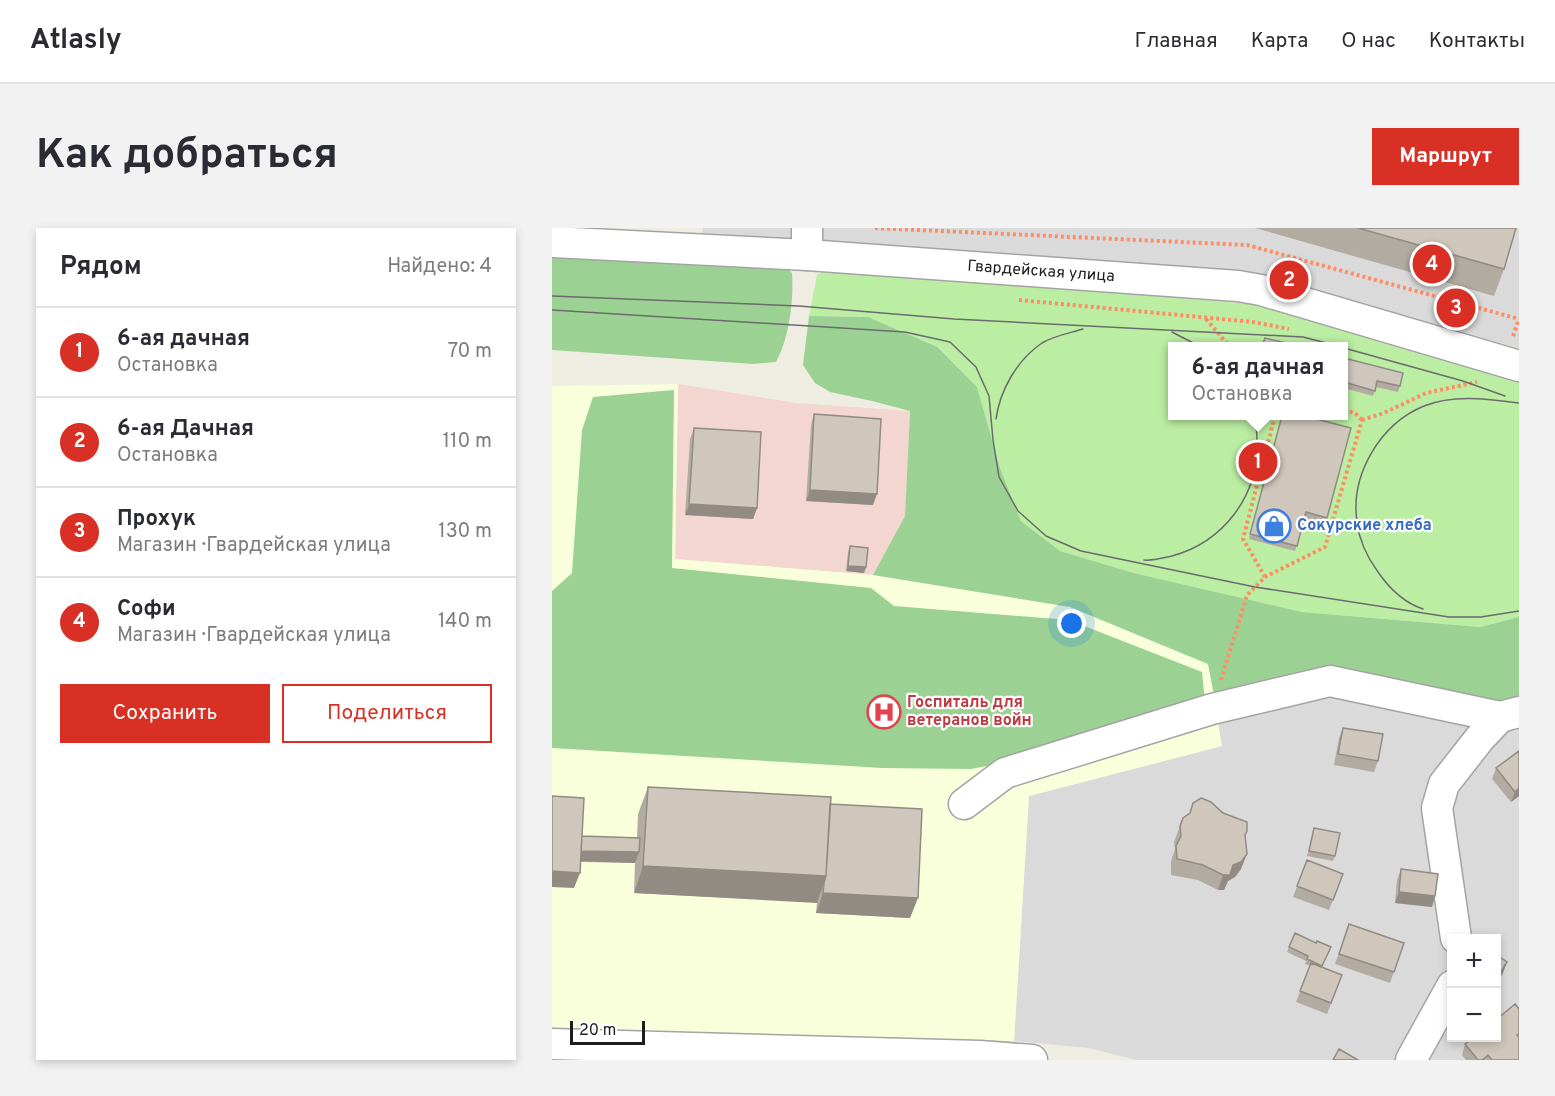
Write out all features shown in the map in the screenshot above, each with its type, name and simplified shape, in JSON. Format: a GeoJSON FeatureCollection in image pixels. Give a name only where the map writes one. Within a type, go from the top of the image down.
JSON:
{"type":"FeatureCollection","features":[{"type":"Feature","properties":{"kind":"street","name":"Гвардейская улица"},"geometry":{"type":"LineString","coordinates":[[552,242],[807,242],[1250,288],[1519,366]]}},
{"type":"Feature","properties":{"kind":"street"},"geometry":{"type":"LineString","coordinates":[[964,804],[1005,773],[1212,709],[1330,681],[1509,715]]}},
{"type":"Feature","properties":{"kind":"street"},"geometry":{"type":"LineString","coordinates":[[1455,934],[1437,808],[1444,784],[1480,738],[1509,715]]}},
{"type":"Feature","properties":{"kind":"street"},"geometry":{"type":"LineString","coordinates":[[1411,1060],[1451,988]]}},
{"type":"Feature","properties":{"kind":"street"},"geometry":{"type":"LineString","coordinates":[[552,1044],[968,1056],[1032,1060]]}},
{"type":"Feature","properties":{"kind":"path"},"geometry":{"type":"LineString","coordinates":[[1206,319],[1226,342]]}},
{"type":"Feature","properties":{"kind":"path"},"geometry":{"type":"LineString","coordinates":[[1362,420],[1384,413],[1426,393],[1473,384],[1483,379]]}},
{"type":"Feature","properties":{"kind":"path"},"geometry":{"type":"LineString","coordinates":[[1348,411],[1355,413],[1362,420]]}},
{"type":"Feature","properties":{"kind":"path"},"geometry":{"type":"LineString","coordinates":[[1264,577],[1243,538],[1274,420]]}},
{"type":"Feature","properties":{"kind":"path"},"geometry":{"type":"LineString","coordinates":[[1221,681],[1247,595],[1264,577],[1325,547],[1362,420]]}},
{"type":"Feature","properties":{"kind":"shaded area"},"geometry":{"type":"Polygon","coordinates":[[[703,228],[1519,228],[1519,348],[1260,277],[1224,271],[702,233],[703,228]]]}},
{"type":"Feature","properties":{"kind":"shaded area"},"geometry":{"type":"Polygon","coordinates":[[[678,384],[796,403],[910,411],[905,516],[873,575],[675,559],[678,384]]]}},
{"type":"Feature","properties":{"kind":"shaded area","name":"Госпиталь для ветеранов войн"},"geometry":{"type":"Polygon","coordinates":[[[678,384],[675,559],[873,575],[1070,607],[1208,664],[1222,746],[1029,796],[1014,1041],[552,1028],[552,386],[678,384]]]}},
{"type":"Feature","properties":{"kind":"shaded area"},"geometry":{"type":"Polygon","coordinates":[[[1328,693],[1515,731],[1519,728],[1519,1060],[1136,1060],[1089,1048],[1014,1041],[1029,796],[1222,746],[1218,724],[1328,693]]]}},
{"type":"Feature","properties":{"kind":"green space"},"geometry":{"type":"Polygon","coordinates":[[[552,254],[784,266],[792,273],[792,295],[790,319],[781,353],[776,362],[753,364],[552,350],[552,254]]]}},
{"type":"Feature","properties":{"kind":"green space"},"geometry":{"type":"Polygon","coordinates":[[[831,268],[1251,304],[1519,378],[1519,617],[1480,627],[1302,612],[1134,573],[1060,551],[1021,521],[1000,468],[977,387],[939,347],[868,317],[809,316],[817,275],[831,268]]]}},
{"type":"Feature","properties":{"kind":"green space"},"geometry":{"type":"Polygon","coordinates":[[[809,316],[868,317],[938,347],[977,387],[1000,468],[1021,521],[1060,551],[1134,573],[1302,612],[1480,627],[1519,617],[1519,696],[1499,703],[1329,672],[1215,700],[1208,664],[1070,607],[873,575],[905,516],[910,411],[830,392],[815,383],[803,365],[809,316]]]}},
{"type":"Feature","properties":{"kind":"green space"},"geometry":{"type":"Polygon","coordinates":[[[674,390],[672,568],[871,588],[894,606],[1069,620],[1202,672],[1205,702],[1024,759],[971,769],[882,768],[552,748],[552,591],[572,573],[582,430],[593,397],[674,390]]]}},
{"type":"Feature","properties":{"kind":"building"},"geometry":{"type":"Polygon","coordinates":[[[1358,228],[1516,228],[1504,269],[1358,228]]]}},
{"type":"Feature","properties":{"kind":"building"},"geometry":{"type":"Polygon","coordinates":[[[1265,338],[1282,342],[1264,342],[1265,338]]]}},
{"type":"Feature","properties":{"kind":"building"},"geometry":{"type":"Polygon","coordinates":[[[1348,359],[1403,373],[1400,386],[1377,381],[1375,391],[1348,383],[1348,359]]]}},
{"type":"Feature","properties":{"kind":"building"},"geometry":{"type":"Polygon","coordinates":[[[814,414],[881,419],[877,494],[810,490],[814,414]]]}},
{"type":"Feature","properties":{"kind":"building"},"geometry":{"type":"Polygon","coordinates":[[[1281,420],[1320,420],[1351,428],[1327,518],[1306,512],[1297,546],[1250,534],[1281,420]]]}},
{"type":"Feature","properties":{"kind":"building"},"geometry":{"type":"Polygon","coordinates":[[[694,428],[761,432],[757,508],[689,504],[694,428]]]}},
{"type":"Feature","properties":{"kind":"building"},"geometry":{"type":"Polygon","coordinates":[[[850,546],[868,548],[866,567],[848,566],[850,546]]]}},
{"type":"Feature","properties":{"kind":"building"},"geometry":{"type":"Polygon","coordinates":[[[1343,728],[1383,734],[1378,761],[1338,754],[1343,728]]]}},
{"type":"Feature","properties":{"kind":"building"},"geometry":{"type":"Polygon","coordinates":[[[1519,751],[1519,788],[1515,792],[1496,768],[1519,751]]]}},
{"type":"Feature","properties":{"kind":"building"},"geometry":{"type":"Polygon","coordinates":[[[648,787],[831,797],[826,876],[643,866],[648,787]]]}},
{"type":"Feature","properties":{"kind":"building"},"geometry":{"type":"Polygon","coordinates":[[[552,796],[584,798],[580,873],[552,871],[552,796]]]}},
{"type":"Feature","properties":{"kind":"building"},"geometry":{"type":"Polygon","coordinates":[[[1201,798],[1211,802],[1223,813],[1247,822],[1245,835],[1247,854],[1241,862],[1233,865],[1230,875],[1223,875],[1203,865],[1177,859],[1176,846],[1181,836],[1180,826],[1183,818],[1190,813],[1193,803],[1201,798]]]}},
{"type":"Feature","properties":{"kind":"building"},"geometry":{"type":"Polygon","coordinates":[[[830,804],[922,809],[918,898],[823,893],[830,804]]]}},
{"type":"Feature","properties":{"kind":"building"},"geometry":{"type":"Polygon","coordinates":[[[1314,828],[1340,833],[1335,856],[1309,851],[1314,828]]]}},
{"type":"Feature","properties":{"kind":"building"},"geometry":{"type":"Polygon","coordinates":[[[582,836],[640,838],[639,852],[581,851],[582,836]]]}},
{"type":"Feature","properties":{"kind":"building"},"geometry":{"type":"Polygon","coordinates":[[[1307,860],[1343,874],[1333,900],[1297,886],[1307,860]]]}},
{"type":"Feature","properties":{"kind":"building"},"geometry":{"type":"Polygon","coordinates":[[[1401,869],[1438,874],[1435,896],[1399,892],[1401,869]]]}},
{"type":"Feature","properties":{"kind":"building"},"geometry":{"type":"Polygon","coordinates":[[[1349,924],[1404,943],[1394,972],[1339,954],[1349,924]]]}},
{"type":"Feature","properties":{"kind":"building"},"geometry":{"type":"Polygon","coordinates":[[[1295,933],[1331,947],[1322,966],[1289,947],[1295,933]]]}},
{"type":"Feature","properties":{"kind":"building"},"geometry":{"type":"Polygon","coordinates":[[[1501,958],[1507,962],[1501,972],[1501,958]]]}},
{"type":"Feature","properties":{"kind":"building"},"geometry":{"type":"Polygon","coordinates":[[[1311,963],[1342,975],[1331,1003],[1300,991],[1311,963]]]}},
{"type":"Feature","properties":{"kind":"building"},"geometry":{"type":"Polygon","coordinates":[[[1515,1004],[1519,1009],[1519,1034],[1517,1035],[1519,1037],[1519,1060],[1492,1060],[1488,1055],[1478,1060],[1465,1044],[1468,1042],[1501,1042],[1501,1016],[1515,1004]]]}},
{"type":"Feature","properties":{"kind":"building"},"geometry":{"type":"Polygon","coordinates":[[[1339,1049],[1358,1060],[1333,1060],[1339,1049]]]}},
{"type":"Feature","properties":{"kind":"tram line"},"geometry":{"type":"LineString","coordinates":[[552,296],[799,306],[954,319],[1303,337],[1322,342]]}},
{"type":"Feature","properties":{"kind":"tram line"},"geometry":{"type":"LineString","coordinates":[[552,310],[905,332],[950,342],[976,367],[989,396],[999,477],[1018,511],[1046,536],[1081,551],[1255,587],[1449,617],[1481,617],[1519,611]]}},
{"type":"Feature","properties":{"kind":"tram line"},"geometry":{"type":"LineString","coordinates":[[996,419],[1001,397],[1011,376],[1025,358],[1042,343],[1083,329]]}},
{"type":"Feature","properties":{"kind":"tram line"},"geometry":{"type":"LineString","coordinates":[[1172,332],[1191,342]]}},
{"type":"Feature","properties":{"kind":"tram line"},"geometry":{"type":"LineString","coordinates":[[1348,349],[1463,381],[1505,396]]}},
{"type":"Feature","properties":{"kind":"tram line"},"geometry":{"type":"LineString","coordinates":[[1423,609],[1410,603],[1392,589],[1382,578],[1364,548],[1358,529],[1356,504],[1358,487],[1371,453],[1394,425],[1408,414],[1435,402],[1483,399],[1519,403]]}},
{"type":"Feature","properties":{"kind":"tram line"},"geometry":{"type":"LineString","coordinates":[[1144,560],[1172,556],[1190,549],[1207,540],[1234,514],[1244,499],[1256,463],[1255,420]]}},
{"type":"Feature","properties":{"kind":"place","name":"Софи"},"geometry":{"type":"Point","coordinates":[1432,264]}},
{"type":"Feature","properties":{"kind":"place","name":"6-ая Дачная"},"geometry":{"type":"Point","coordinates":[1289,280]}},
{"type":"Feature","properties":{"kind":"place","name":"Прохук"},"geometry":{"type":"Point","coordinates":[1456,308]}},
{"type":"Feature","properties":{"kind":"place","name":"6-ая дачная"},"geometry":{"type":"Point","coordinates":[1258,462]}},
{"type":"Feature","properties":{"kind":"place","name":"Сокурские хлеба"},"geometry":{"type":"Point","coordinates":[1274,526]}},
{"type":"Feature","properties":{"kind":"place","name":"Госпиталь для ветеранов войн"},"geometry":{"type":"Point","coordinates":[884,712]}}]}
